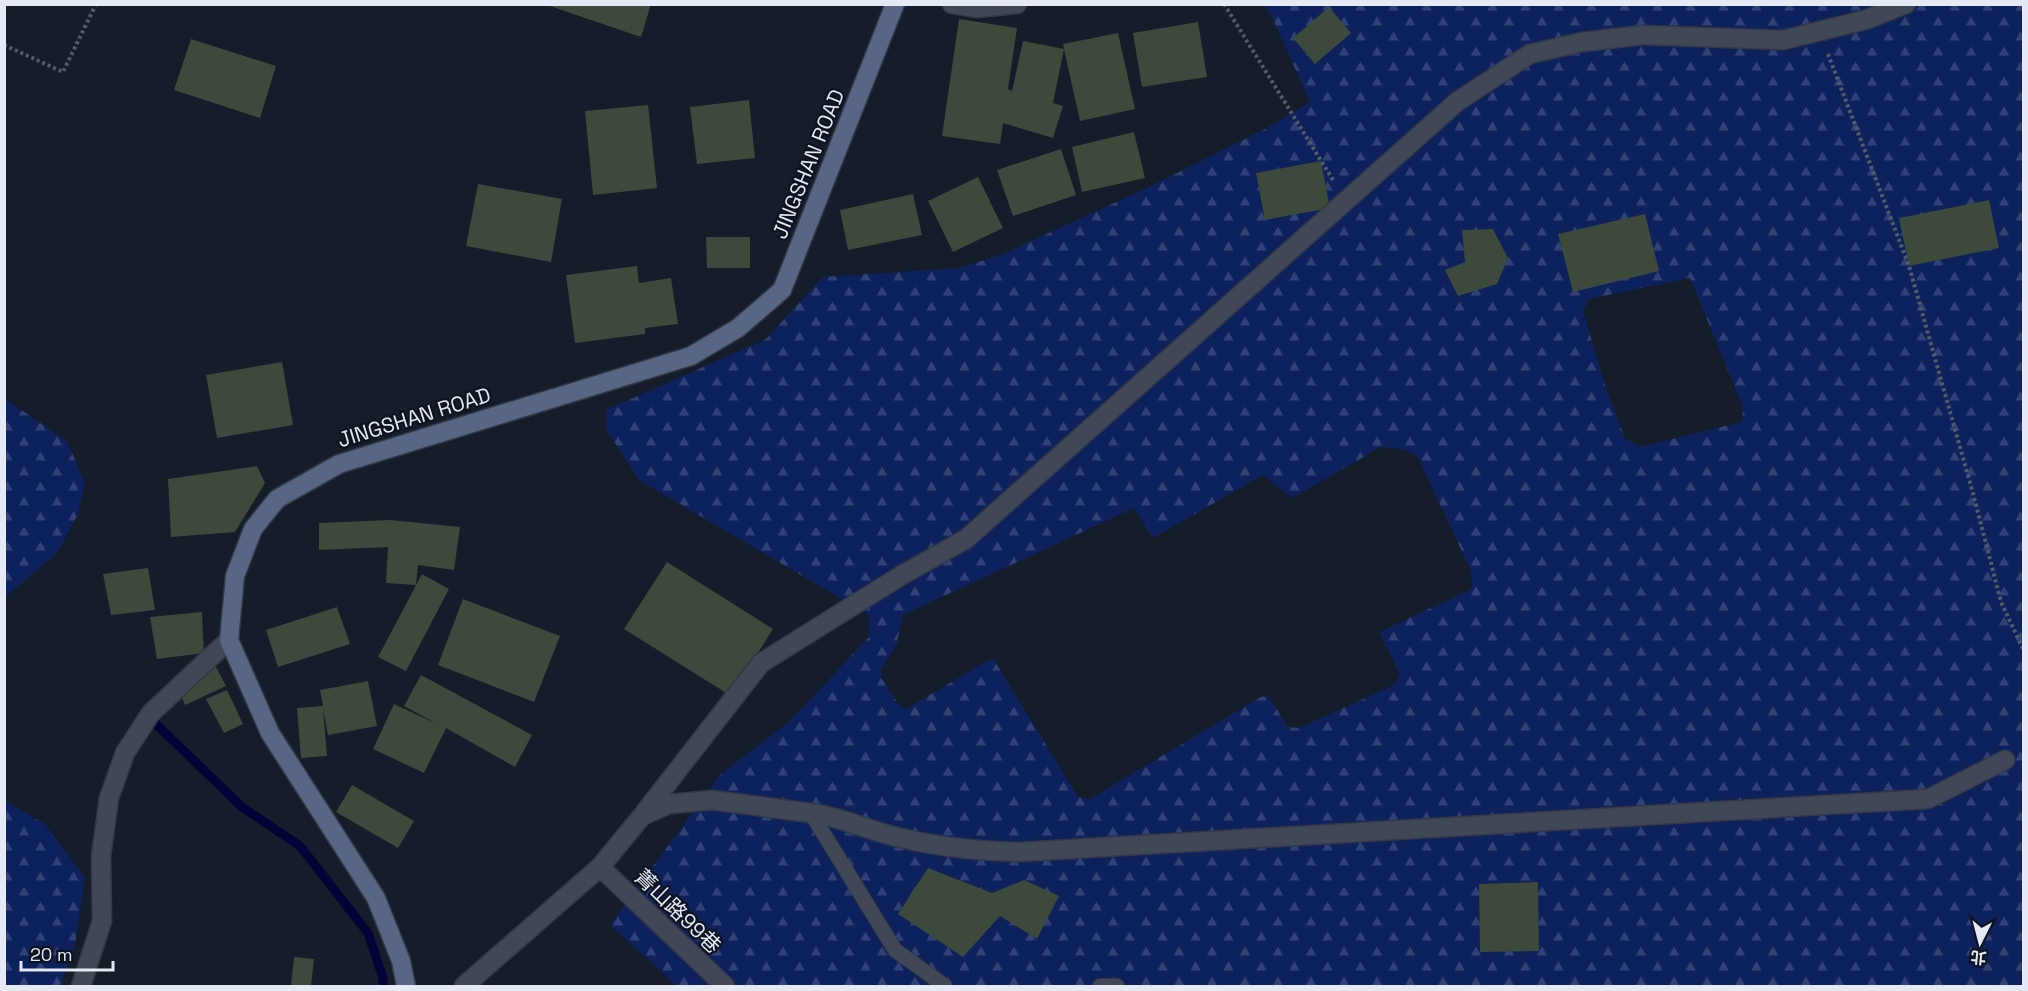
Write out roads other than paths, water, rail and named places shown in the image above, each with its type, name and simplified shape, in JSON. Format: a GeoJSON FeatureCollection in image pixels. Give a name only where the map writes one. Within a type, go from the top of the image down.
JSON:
{"type":"FeatureCollection","features":[{"type":"Feature","properties":{"kind":"street","name":"JINGSHAN ROAD"},"geometry":{"type":"LineString","coordinates":[[406,987],[401,961],[376,898],[270,733],[229,640],[234,576],[254,529],[277,499],[339,464],[691,356],[738,328],[782,290],[895,4]]}},
{"type":"Feature","properties":{"kind":"street"},"geometry":{"type":"LineString","coordinates":[[952,4],[977,8],[1017,4]]}},
{"type":"Feature","properties":{"kind":"street"},"geometry":{"type":"LineString","coordinates":[[464,987],[600,867],[761,663],[873,593],[966,539],[1458,101],[1530,54],[1582,42],[1643,35],[1782,40],[1865,20],[1906,4]]}},
{"type":"Feature","properties":{"kind":"street"},"geometry":{"type":"LineString","coordinates":[[81,987],[102,921],[101,856],[107,809],[125,753],[151,713],[229,640]]}},
{"type":"Feature","properties":{"kind":"street"},"geometry":{"type":"LineString","coordinates":[[642,816],[669,804],[712,800],[827,815],[884,834],[971,851],[1020,852],[1928,799],[2005,760]]}},
{"type":"Feature","properties":{"kind":"street","name":"菁山路99巷"},"geometry":{"type":"LineString","coordinates":[[600,867],[725,987]]}},
{"type":"Feature","properties":{"kind":"lane"},"geometry":{"type":"LineString","coordinates":[[811,813],[895,950],[945,987]]}},
{"type":"Feature","properties":{"kind":"lane"},"geometry":{"type":"LineString","coordinates":[[1100,987],[1117,986]]}},
{"type":"Feature","properties":{"kind":"waterway"},"geometry":{"type":"LineString","coordinates":[[156,724],[242,807],[300,846],[368,933],[383,978],[383,986]]}}]}
